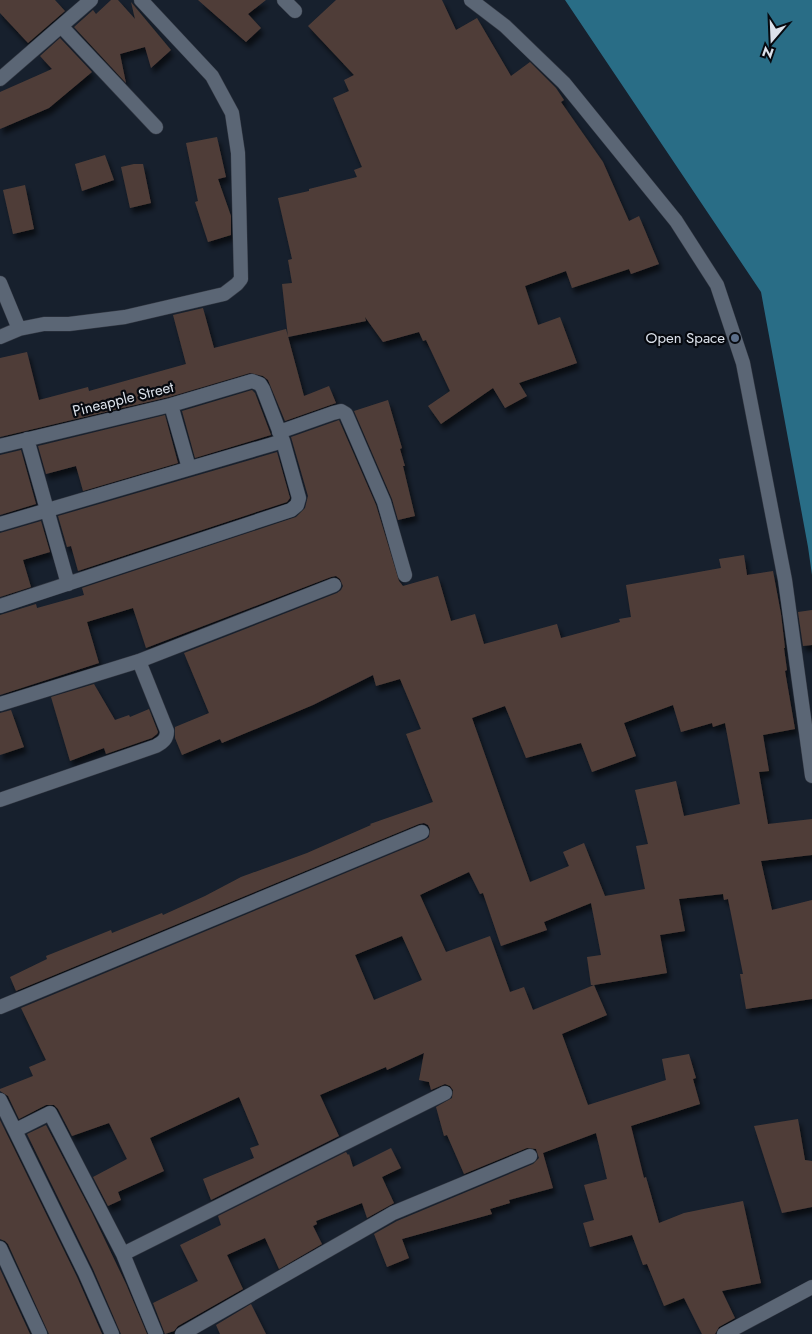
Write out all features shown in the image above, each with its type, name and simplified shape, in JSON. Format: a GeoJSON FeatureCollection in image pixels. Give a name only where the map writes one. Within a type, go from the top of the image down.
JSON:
{"type":"FeatureCollection","features":[{"type":"Feature","properties":{"kind":"street"},"geometry":{"type":"LineString","coordinates":[[0,79],[92,0]]}},
{"type":"Feature","properties":{"kind":"street"},"geometry":{"type":"LineString","coordinates":[[0,337],[19,329],[44,324],[70,324],[125,317],[224,294],[241,279],[238,153],[232,113],[212,76],[141,0]]}},
{"type":"Feature","properties":{"kind":"street"},"geometry":{"type":"LineString","coordinates":[[284,0],[294,11]]}},
{"type":"Feature","properties":{"kind":"street"},"geometry":{"type":"LineString","coordinates":[[471,0],[505,26],[564,83],[676,221],[717,285],[743,363],[783,570],[812,776]]}},
{"type":"Feature","properties":{"kind":"street"},"geometry":{"type":"LineString","coordinates":[[61,26],[156,127]]}},
{"type":"Feature","properties":{"kind":"street"},"geometry":{"type":"LineString","coordinates":[[0,284],[19,329]]}},
{"type":"Feature","properties":{"kind":"street","name":"Pineapple Street"},"geometry":{"type":"LineString","coordinates":[[0,446],[171,405],[252,381],[260,384],[263,389],[281,437]]}},
{"type":"Feature","properties":{"kind":"street"},"geometry":{"type":"LineString","coordinates":[[171,405],[189,468]]}},
{"type":"Feature","properties":{"kind":"street"},"geometry":{"type":"LineString","coordinates":[[0,524],[189,468],[281,437],[341,411],[346,414],[384,502],[405,575]]}},
{"type":"Feature","properties":{"kind":"street"},"geometry":{"type":"LineString","coordinates":[[0,606],[296,508],[299,502],[298,493],[281,437]]}},
{"type":"Feature","properties":{"kind":"street"},"geometry":{"type":"LineString","coordinates":[[27,440],[68,584]]}},
{"type":"Feature","properties":{"kind":"street"},"geometry":{"type":"LineString","coordinates":[[0,704],[139,661],[334,586]]}},
{"type":"Feature","properties":{"kind":"street"},"geometry":{"type":"LineString","coordinates":[[0,800],[163,742],[167,735],[166,726],[139,661]]}},
{"type":"Feature","properties":{"kind":"street"},"geometry":{"type":"LineString","coordinates":[[0,1007],[422,832]]}},
{"type":"Feature","properties":{"kind":"street"},"geometry":{"type":"LineString","coordinates":[[123,1254],[445,1093]]}},
{"type":"Feature","properties":{"kind":"street"},"geometry":{"type":"LineString","coordinates":[[0,1100],[112,1334]]}},
{"type":"Feature","properties":{"kind":"street"},"geometry":{"type":"LineString","coordinates":[[16,1130],[50,1113],[123,1254],[156,1334]]}},
{"type":"Feature","properties":{"kind":"street"},"geometry":{"type":"LineString","coordinates":[[182,1334],[393,1213],[530,1156]]}},
{"type":"Feature","properties":{"kind":"street"},"geometry":{"type":"LineString","coordinates":[[0,1248],[40,1334]]}},
{"type":"Feature","properties":{"kind":"street"},"geometry":{"type":"LineString","coordinates":[[724,1334],[812,1287]]}},
{"type":"Feature","properties":{"kind":"water"},"geometry":{"type":"Polygon","coordinates":[[[565,0],[812,0],[812,575],[761,292],[565,0]]]}},
{"type":"Feature","properties":{"kind":"building"},"geometry":{"type":"Polygon","coordinates":[[[0,0],[55,0],[65,11],[28,43],[0,13],[0,0]]]}},
{"type":"Feature","properties":{"kind":"building"},"geometry":{"type":"Polygon","coordinates":[[[111,0],[118,0],[135,19],[131,2],[171,50],[151,68],[145,47],[120,54],[126,83],[74,27],[93,10],[96,14],[111,0]]]}},
{"type":"Feature","properties":{"kind":"building"},"geometry":{"type":"Polygon","coordinates":[[[198,0],[266,0],[248,14],[261,28],[246,42],[198,0]]]}},
{"type":"Feature","properties":{"kind":"building"},"geometry":{"type":"Polygon","coordinates":[[[336,0],[442,0],[456,30],[477,18],[511,76],[530,62],[556,88],[564,100],[561,102],[603,162],[629,221],[639,216],[659,264],[631,274],[629,269],[572,288],[566,271],[525,286],[538,325],[560,317],[577,363],[519,383],[527,396],[505,408],[493,388],[441,424],[428,406],[450,391],[426,340],[423,341],[419,332],[383,342],[365,317],[366,321],[288,337],[282,284],[292,283],[288,260],[292,259],[278,198],[357,177],[354,170],[362,167],[333,98],[349,91],[344,80],[354,75],[308,26],[336,0]]]}},
{"type":"Feature","properties":{"kind":"building"},"geometry":{"type":"Polygon","coordinates":[[[60,38],[92,72],[49,108],[0,129],[0,92],[52,69],[40,56],[60,38]]]}},
{"type":"Feature","properties":{"kind":"building"},"geometry":{"type":"Polygon","coordinates":[[[217,137],[226,177],[218,179],[231,216],[231,235],[208,242],[195,202],[198,201],[186,143],[217,137]]]}},
{"type":"Feature","properties":{"kind":"building"},"geometry":{"type":"Polygon","coordinates":[[[105,155],[114,180],[82,191],[75,164],[105,155]]]}},
{"type":"Feature","properties":{"kind":"building"},"geometry":{"type":"Polygon","coordinates":[[[143,164],[151,203],[130,208],[121,167],[143,164]]]}},
{"type":"Feature","properties":{"kind":"building"},"geometry":{"type":"Polygon","coordinates":[[[25,185],[34,229],[13,234],[3,190],[25,185]]]}},
{"type":"Feature","properties":{"kind":"building"},"geometry":{"type":"Polygon","coordinates":[[[203,308],[214,348],[286,329],[304,396],[329,386],[336,403],[285,421],[268,380],[263,376],[250,373],[169,397],[0,437],[0,358],[27,352],[39,400],[88,387],[89,391],[186,364],[173,315],[203,308]]]}},
{"type":"Feature","properties":{"kind":"building"},"geometry":{"type":"Polygon","coordinates":[[[252,390],[255,393],[271,435],[195,458],[182,411],[252,390]]]}},
{"type":"Feature","properties":{"kind":"building"},"geometry":{"type":"Polygon","coordinates":[[[388,400],[402,448],[400,449],[405,466],[403,466],[415,516],[398,520],[392,499],[354,411],[388,400]]]}},
{"type":"Feature","properties":{"kind":"building"},"geometry":{"type":"Polygon","coordinates":[[[165,415],[178,463],[83,491],[76,466],[46,474],[38,446],[165,415]]]}},
{"type":"Feature","properties":{"kind":"building"},"geometry":{"type":"Polygon","coordinates":[[[339,420],[376,505],[399,581],[403,586],[438,576],[451,621],[475,614],[484,644],[557,624],[561,638],[620,622],[619,619],[631,617],[626,585],[721,568],[719,559],[744,555],[747,575],[773,571],[781,614],[787,670],[785,671],[795,729],[763,735],[769,771],[759,772],[768,824],[812,819],[812,855],[761,861],[772,910],[812,900],[812,999],[746,1009],[740,974],[743,974],[728,899],[724,900],[723,894],[679,899],[685,931],[660,935],[667,973],[594,985],[607,1015],[562,1034],[588,1105],[666,1080],[662,1059],[689,1054],[696,1078],[693,1079],[700,1104],[631,1126],[644,1178],[646,1177],[659,1223],[684,1213],[743,1201],[761,1283],[722,1291],[735,1318],[719,1327],[715,1334],[702,1334],[684,1298],[664,1306],[647,1264],[643,1265],[632,1235],[590,1247],[583,1223],[594,1220],[584,1185],[607,1179],[596,1133],[543,1153],[553,1188],[509,1200],[510,1203],[490,1209],[492,1214],[402,1239],[409,1258],[387,1267],[374,1234],[397,1221],[533,1164],[539,1158],[536,1149],[527,1148],[464,1174],[447,1135],[444,1136],[436,1107],[452,1098],[453,1090],[445,1084],[431,1090],[429,1082],[419,1080],[424,1053],[387,1070],[386,1067],[320,1095],[339,1136],[211,1200],[203,1179],[254,1158],[250,1148],[259,1145],[239,1097],[150,1138],[164,1171],[118,1192],[121,1200],[108,1206],[93,1177],[127,1159],[109,1123],[72,1136],[54,1105],[46,1105],[19,1119],[8,1096],[0,1091],[0,1089],[33,1076],[29,1067],[46,1060],[21,1008],[429,837],[430,829],[428,825],[424,823],[419,824],[16,991],[10,977],[47,959],[46,956],[111,930],[112,933],[162,913],[163,915],[241,877],[307,853],[370,824],[433,802],[406,734],[421,729],[400,679],[376,686],[373,675],[313,705],[222,743],[220,739],[182,755],[175,738],[175,727],[209,713],[184,653],[337,593],[343,586],[340,579],[336,576],[146,648],[133,608],[87,622],[99,663],[0,695],[0,615],[36,604],[37,608],[84,595],[82,588],[296,517],[305,508],[308,496],[291,437],[339,420]],[[673,705],[624,723],[636,756],[592,772],[581,743],[526,758],[505,706],[472,718],[530,882],[569,866],[563,852],[584,843],[605,896],[645,889],[636,846],[648,844],[635,790],[676,781],[684,816],[740,804],[725,723],[713,727],[712,723],[681,732],[673,705]],[[469,872],[420,895],[446,952],[490,936],[510,992],[524,987],[533,1010],[594,985],[591,985],[587,957],[601,955],[591,903],[544,922],[547,930],[501,946],[483,893],[480,894],[469,872]],[[402,936],[355,955],[374,1000],[422,980],[402,936]]]}},
{"type":"Feature","properties":{"kind":"building"},"geometry":{"type":"Polygon","coordinates":[[[21,450],[36,504],[0,515],[0,455],[21,450]]]}},
{"type":"Feature","properties":{"kind":"building"},"geometry":{"type":"Polygon","coordinates":[[[277,452],[290,498],[287,502],[78,571],[71,546],[67,547],[58,516],[277,452]]]}},
{"type":"Feature","properties":{"kind":"building"},"geometry":{"type":"Polygon","coordinates":[[[41,521],[50,552],[23,560],[31,587],[0,597],[0,533],[41,521]]]}},
{"type":"Feature","properties":{"kind":"building"},"geometry":{"type":"Polygon","coordinates":[[[812,610],[812,645],[803,646],[798,612],[812,610]]]}},
{"type":"Feature","properties":{"kind":"building"},"geometry":{"type":"Polygon","coordinates":[[[94,684],[115,720],[129,715],[130,717],[149,709],[158,732],[152,738],[106,754],[104,748],[70,761],[51,697],[94,684]]]}},
{"type":"Feature","properties":{"kind":"building"},"geometry":{"type":"Polygon","coordinates":[[[11,710],[24,747],[0,755],[0,713],[11,710]]]}},
{"type":"Feature","properties":{"kind":"building"},"geometry":{"type":"Polygon","coordinates":[[[798,1119],[805,1160],[812,1161],[812,1207],[782,1213],[754,1126],[798,1119]]]}},
{"type":"Feature","properties":{"kind":"building"},"geometry":{"type":"Polygon","coordinates":[[[0,1120],[77,1277],[102,1334],[49,1334],[8,1244],[0,1239],[0,1120]]]}},
{"type":"Feature","properties":{"kind":"building"},"geometry":{"type":"Polygon","coordinates":[[[46,1125],[92,1213],[126,1284],[147,1334],[121,1334],[93,1269],[27,1134],[46,1125]]]}},
{"type":"Feature","properties":{"kind":"building"},"geometry":{"type":"Polygon","coordinates":[[[391,1148],[401,1168],[382,1177],[394,1203],[367,1218],[362,1203],[316,1221],[317,1224],[313,1226],[322,1244],[279,1269],[265,1238],[227,1255],[243,1289],[178,1326],[174,1331],[165,1334],[153,1303],[198,1281],[180,1245],[221,1225],[218,1216],[346,1152],[349,1154],[353,1167],[391,1148]]]}},
{"type":"Feature","properties":{"kind":"building"},"geometry":{"type":"Polygon","coordinates":[[[0,1269],[30,1334],[0,1334],[0,1269]]]}},
{"type":"Feature","properties":{"kind":"building"},"geometry":{"type":"Polygon","coordinates":[[[251,1304],[266,1334],[220,1334],[216,1325],[251,1304]]]}},
{"type":"Feature","properties":{"kind":"place","name":"Open Space"},"geometry":{"type":"Point","coordinates":[735,338]}}]}
